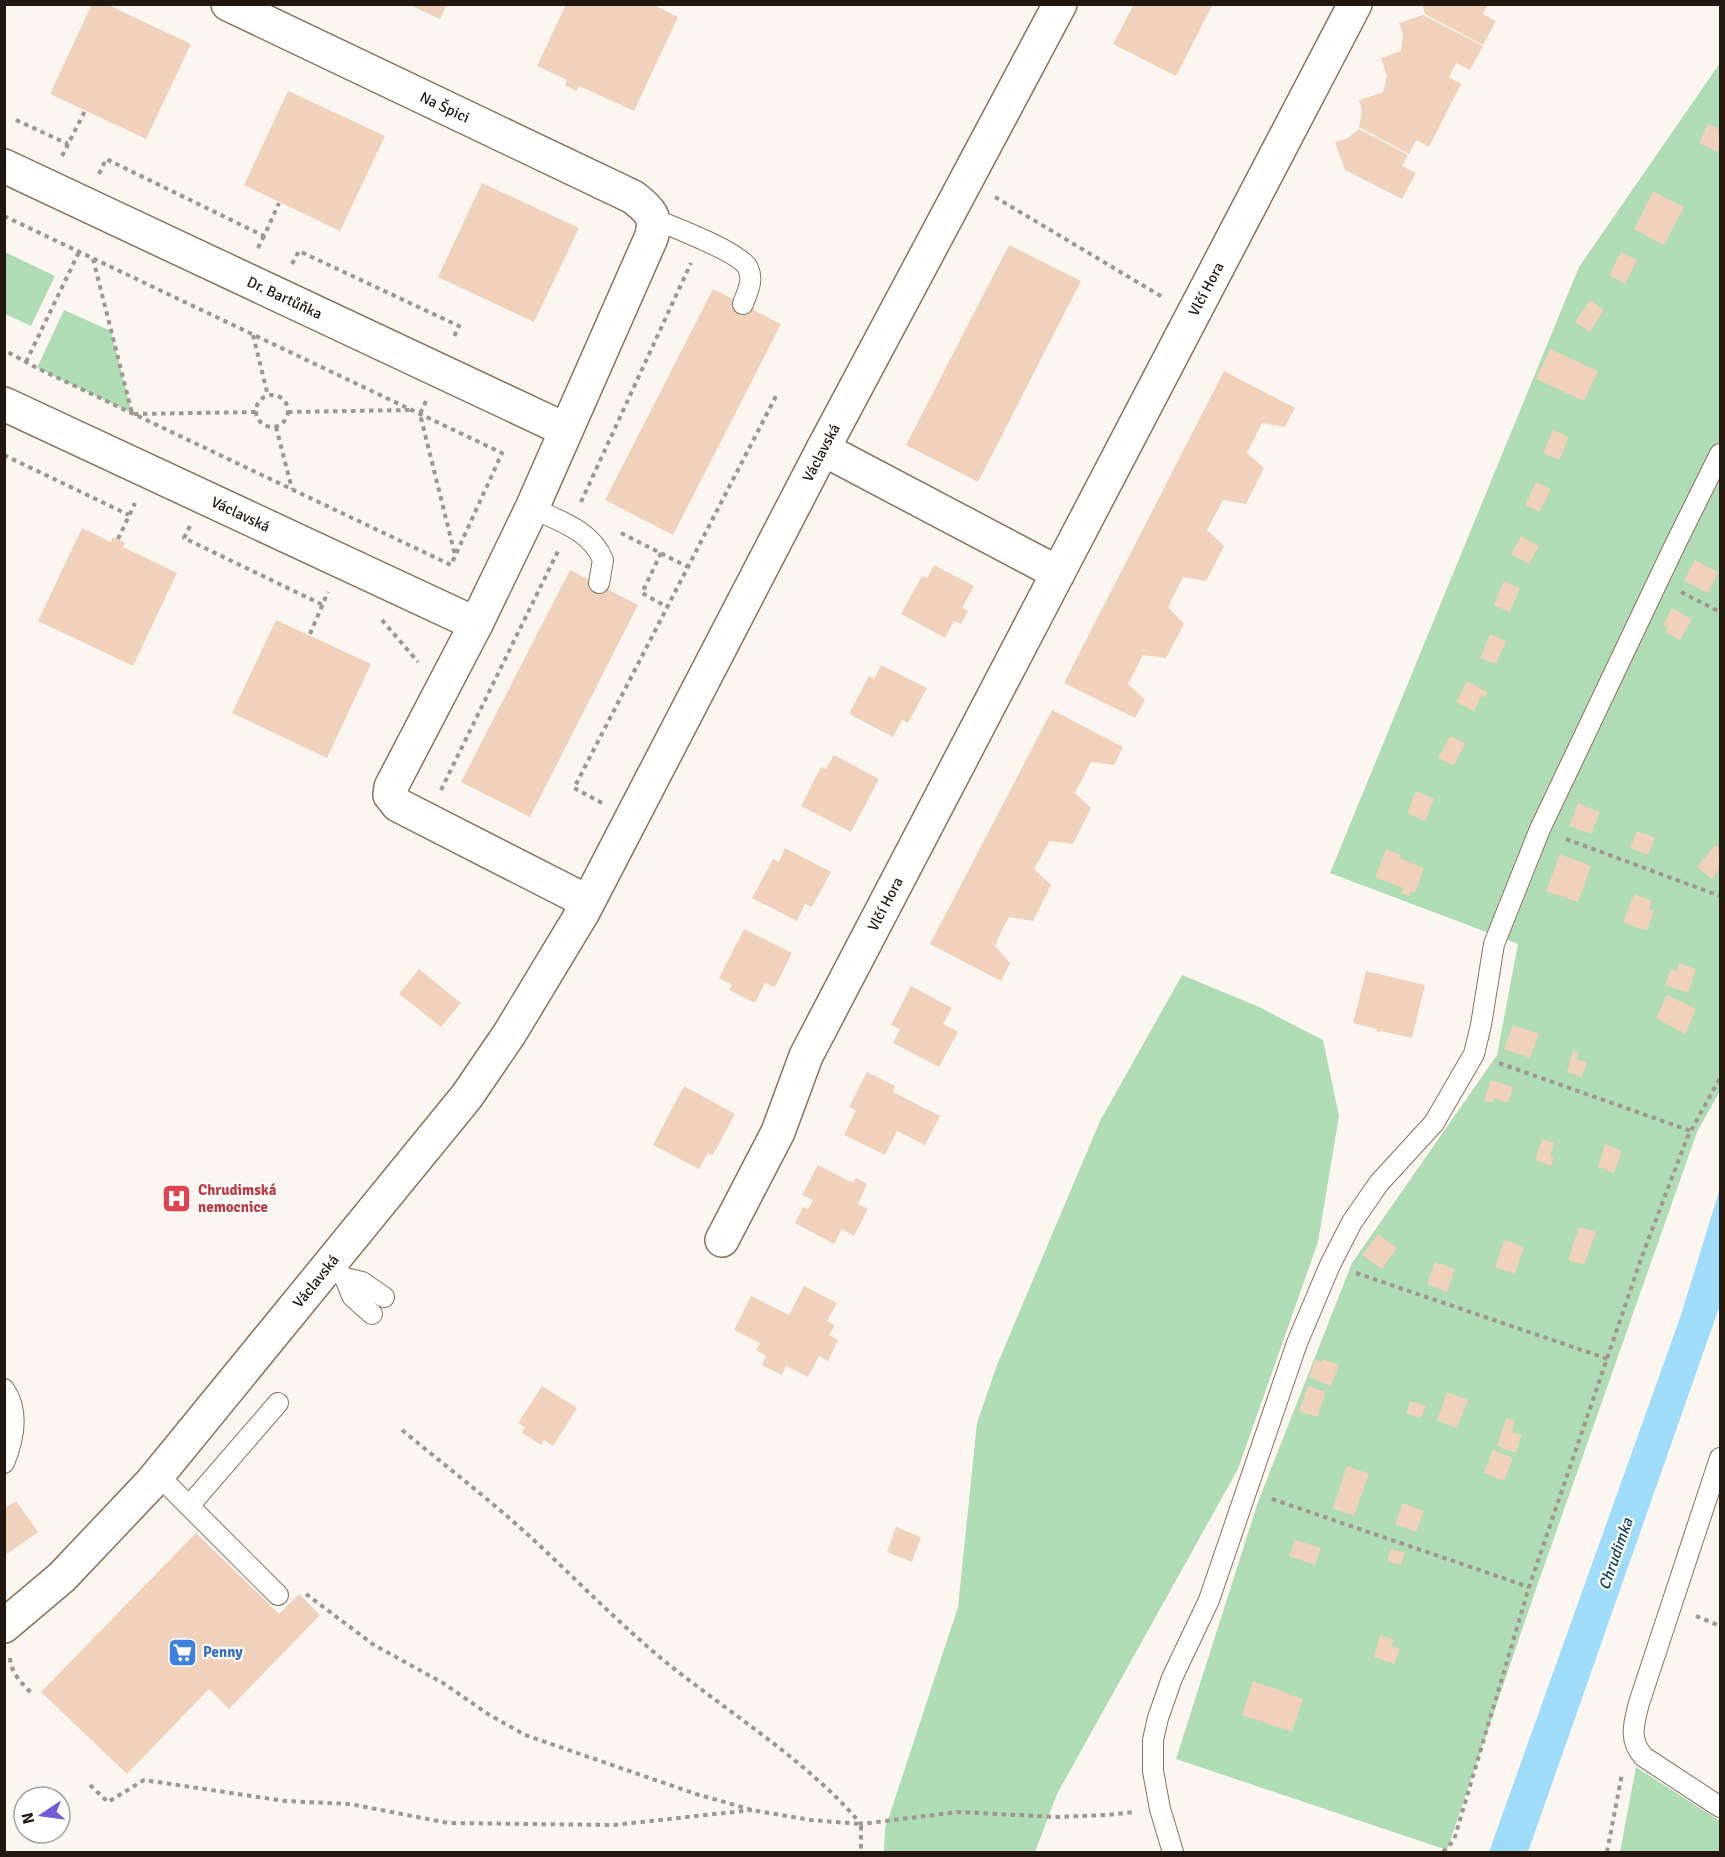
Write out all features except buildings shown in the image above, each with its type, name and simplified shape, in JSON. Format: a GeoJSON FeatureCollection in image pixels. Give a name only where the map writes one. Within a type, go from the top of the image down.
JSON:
{"type":"FeatureCollection","features":[{"type":"Feature","properties":{"kind":"street","name":"Na Špici"},"geometry":{"type":"LineString","coordinates":[[228,4],[633,196],[651,212],[654,219]]}},
{"type":"Feature","properties":{"kind":"street","name":"Václavská"},"geometry":{"type":"LineString","coordinates":[[4,1626],[62,1577],[158,1475],[337,1272],[510,1033],[588,902],[823,449],[1060,4]]}},
{"type":"Feature","properties":{"kind":"street","name":"Vlčí Hora"},"geometry":{"type":"LineString","coordinates":[[722,1240],[778,1132],[806,1056],[1355,4]]}},
{"type":"Feature","properties":{"kind":"street","name":"Dr. Bartůňka"},"geometry":{"type":"LineString","coordinates":[[4,166],[566,430]]}},
{"type":"Feature","properties":{"kind":"street"},"geometry":{"type":"LineString","coordinates":[[588,902],[398,805],[390,795],[394,780],[476,624],[532,508],[651,238],[654,219]]}},
{"type":"Feature","properties":{"kind":"street","name":"Václavská"},"geometry":{"type":"LineString","coordinates":[[4,404],[476,624]]}},
{"type":"Feature","properties":{"kind":"street"},"geometry":{"type":"LineString","coordinates":[[823,449],[1059,573]]}},
{"type":"Feature","properties":{"kind":"lane"},"geometry":{"type":"LineString","coordinates":[[654,219],[728,252],[744,263],[751,283],[742,304]]}},
{"type":"Feature","properties":{"kind":"lane"},"geometry":{"type":"LineString","coordinates":[[1173,1852],[1160,1809],[1153,1771],[1153,1740],[1158,1718],[1172,1678],[1209,1600],[1297,1343],[1330,1265],[1352,1222],[1379,1183],[1434,1123],[1474,1054],[1494,944],[1540,829],[1720,454]]}},
{"type":"Feature","properties":{"kind":"lane"},"geometry":{"type":"LineString","coordinates":[[532,508],[571,526],[590,538],[603,560],[599,583]]}},
{"type":"Feature","properties":{"kind":"lane"},"geometry":{"type":"LineString","coordinates":[[337,1272],[362,1282],[384,1297]]}},
{"type":"Feature","properties":{"kind":"lane"},"geometry":{"type":"LineString","coordinates":[[337,1272],[352,1296],[372,1314]]}},
{"type":"Feature","properties":{"kind":"lane"},"geometry":{"type":"LineString","coordinates":[[4,1389],[12,1402],[14,1417],[13,1437],[4,1463]]}},
{"type":"Feature","properties":{"kind":"lane"},"geometry":{"type":"LineString","coordinates":[[189,1506],[278,1403]]}},
{"type":"Feature","properties":{"kind":"lane"},"geometry":{"type":"LineString","coordinates":[[1720,1458],[1639,1703],[1633,1739],[1637,1750],[1644,1757],[1720,1807]]}},
{"type":"Feature","properties":{"kind":"lane"},"geometry":{"type":"LineString","coordinates":[[158,1475],[278,1595]]}},
{"type":"Feature","properties":{"kind":"path"},"geometry":{"type":"LineString","coordinates":[[16,120],[68,144]]}},
{"type":"Feature","properties":{"kind":"path"},"geometry":{"type":"LineString","coordinates":[[95,182],[106,159],[264,236],[279,203]]}},
{"type":"Feature","properties":{"kind":"path"},"geometry":{"type":"LineString","coordinates":[[994,197],[1193,315]]}},
{"type":"Feature","properties":{"kind":"path"},"geometry":{"type":"LineString","coordinates":[[4,216],[502,453],[451,565],[4,350]]}},
{"type":"Feature","properties":{"kind":"path"},"geometry":{"type":"LineString","coordinates":[[26,362],[79,252]]}},
{"type":"Feature","properties":{"kind":"path"},"geometry":{"type":"LineString","coordinates":[[93,258],[132,413]]}},
{"type":"Feature","properties":{"kind":"path"},"geometry":{"type":"LineString","coordinates":[[253,335],[268,396]]}},
{"type":"Feature","properties":{"kind":"path"},"geometry":{"type":"LineString","coordinates":[[268,396],[278,396],[282,398],[288,412],[285,421],[276,427],[262,425],[256,412],[258,404],[268,396]]}},
{"type":"Feature","properties":{"kind":"path"},"geometry":{"type":"LineString","coordinates":[[288,412],[411,410]]}},
{"type":"Feature","properties":{"kind":"path"},"geometry":{"type":"LineString","coordinates":[[132,413],[256,412]]}},
{"type":"Feature","properties":{"kind":"path"},"geometry":{"type":"LineString","coordinates":[[420,414],[455,556]]}},
{"type":"Feature","properties":{"kind":"path"},"geometry":{"type":"LineString","coordinates":[[276,427],[292,489]]}},
{"type":"Feature","properties":{"kind":"path"},"geometry":{"type":"LineString","coordinates":[[4,455],[129,515]]}},
{"type":"Feature","properties":{"kind":"path"},"geometry":{"type":"LineString","coordinates":[[118,539],[139,494]]}},
{"type":"Feature","properties":{"kind":"path"},"geometry":{"type":"LineString","coordinates":[[194,519],[184,538],[323,606]]}},
{"type":"Feature","properties":{"kind":"path"},"geometry":{"type":"LineString","coordinates":[[619,532],[687,567]]}},
{"type":"Feature","properties":{"kind":"path"},"geometry":{"type":"LineString","coordinates":[[661,553],[642,593],[667,607]]}},
{"type":"Feature","properties":{"kind":"path"},"geometry":{"type":"LineString","coordinates":[[1659,581],[1720,612]]}},
{"type":"Feature","properties":{"kind":"path"},"geometry":{"type":"LineString","coordinates":[[310,634],[332,583]]}},
{"type":"Feature","properties":{"kind":"path"},"geometry":{"type":"LineString","coordinates":[[377,614],[418,663],[447,680]]}},
{"type":"Feature","properties":{"kind":"path"},"geometry":{"type":"LineString","coordinates":[[1540,829],[1720,896]]}},
{"type":"Feature","properties":{"kind":"path"},"geometry":{"type":"LineString","coordinates":[[1474,1054],[1691,1131]]}},
{"type":"Feature","properties":{"kind":"path"},"geometry":{"type":"LineString","coordinates":[[1443,1852],[1454,1840],[1529,1587],[1641,1259],[1691,1131],[1720,1078]]}},
{"type":"Feature","properties":{"kind":"path"},"geometry":{"type":"LineString","coordinates":[[1330,1265],[1608,1359]]}},
{"type":"Feature","properties":{"kind":"path"},"geometry":{"type":"LineString","coordinates":[[402,1431],[525,1532],[663,1660],[815,1778],[844,1804],[861,1824],[861,1852]]}},
{"type":"Feature","properties":{"kind":"path"},"geometry":{"type":"LineString","coordinates":[[1246,1491],[1529,1587]]}},
{"type":"Feature","properties":{"kind":"path"},"geometry":{"type":"LineString","coordinates":[[278,1595],[292,1583],[374,1645],[443,1683],[488,1714],[525,1735],[696,1794],[752,1810],[810,1820],[861,1824],[958,1812],[1058,1816],[1107,1815],[1160,1809]]}},
{"type":"Feature","properties":{"kind":"path"},"geometry":{"type":"LineString","coordinates":[[1607,1852],[1623,1767],[1633,1739]]}},
{"type":"Feature","properties":{"kind":"path"},"geometry":{"type":"LineString","coordinates":[[90,1785],[108,1802],[144,1780],[285,1801],[350,1804],[448,1824],[614,1825],[752,1810]]}},
{"type":"Feature","properties":{"kind":"green space"},"geometry":{"type":"Polygon","coordinates":[[[1720,63],[1720,1091],[1697,1132],[1447,1850],[1176,1759],[1258,1502],[1352,1263],[1497,1055],[1518,944],[1330,873],[1579,267],[1720,63]]]}},
{"type":"Feature","properties":{"kind":"green space"},"geometry":{"type":"Polygon","coordinates":[[[5,252],[55,276],[31,326],[5,314],[5,252]]]}},
{"type":"Feature","properties":{"kind":"green space"},"geometry":{"type":"Polygon","coordinates":[[[64,310],[111,331],[132,413],[37,368],[64,310]]]}},
{"type":"Feature","properties":{"kind":"green space"},"geometry":{"type":"Polygon","coordinates":[[[1182,975],[1257,1006],[1323,1040],[1339,1116],[1318,1242],[1238,1469],[1057,1794],[1035,1852],[884,1852],[885,1829],[958,1607],[977,1423],[997,1365],[1100,1121],[1182,975]]]}},
{"type":"Feature","properties":{"kind":"green space"},"geometry":{"type":"Polygon","coordinates":[[[1636,1767],[1720,1821],[1720,1852],[1620,1852],[1636,1767]]]}},
{"type":"Feature","properties":{"kind":"water","name":"Chrudimka"},"geometry":{"type":"Polygon","coordinates":[[[1720,1188],[1720,1305],[1528,1852],[1489,1852],[1681,1315],[1720,1188]]]}},
{"type":"Feature","properties":{"kind":"place","name":"Chrudimská nemocnice"},"geometry":{"type":"Point","coordinates":[177,1199]}},
{"type":"Feature","properties":{"kind":"place","name":"Penny"},"geometry":{"type":"Point","coordinates":[182,1652]}}]}
